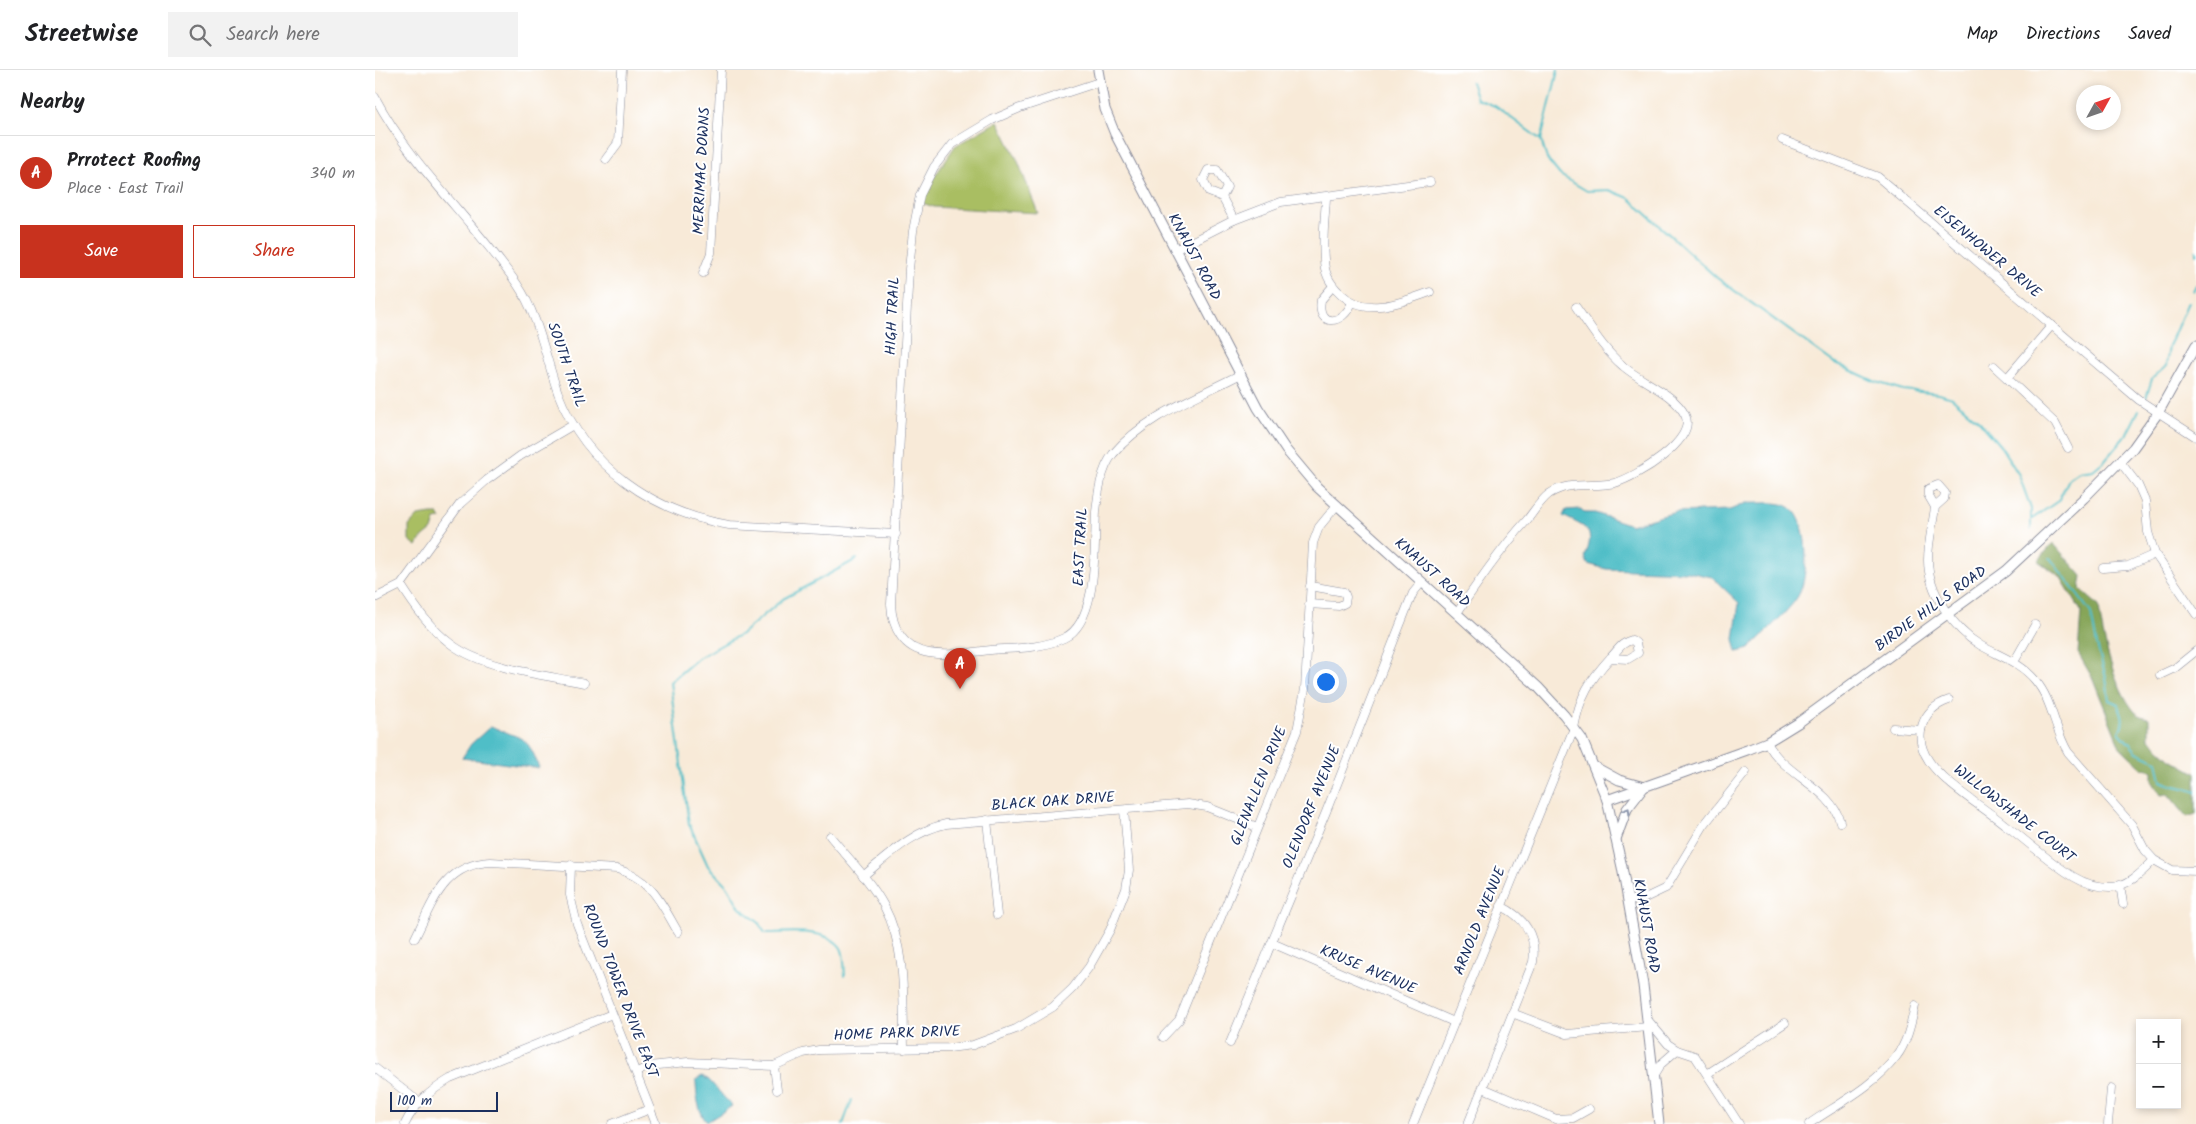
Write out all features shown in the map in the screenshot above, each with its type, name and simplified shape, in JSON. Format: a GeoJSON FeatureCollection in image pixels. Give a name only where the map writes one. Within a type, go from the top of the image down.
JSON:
{"type":"FeatureCollection","features":[{"type":"Feature","properties":{"kind":"main road","name":"KNAUST ROAD"},"geometry":{"type":"LineString","coordinates":[[1098,70],[1105,109],[1115,134],[1241,374],[1281,443],[1307,476],[1538,687],[1574,728],[1595,768],[1607,800],[1616,839],[1628,901],[1647,1023],[1659,1124]]}},
{"type":"Feature","properties":{"kind":"main road","name":"BIRDIE HILLS ROAD"},"geometry":{"type":"LineString","coordinates":[[1607,800],[1767,742],[1798,723],[2006,571],[2121,463],[2158,413],[2196,345]]}},
{"type":"Feature","properties":{"kind":"main road"},"geometry":{"type":"LineString","coordinates":[[1595,768],[1619,780],[1644,787],[1627,809],[1616,839]]}},
{"type":"Feature","properties":{"kind":"street"},"geometry":{"type":"LineString","coordinates":[[606,159],[618,143],[622,70]]}},
{"type":"Feature","properties":{"kind":"street","name":"MERRIMAC DOWNS"},"geometry":{"type":"LineString","coordinates":[[703,273],[711,252],[721,70]]}},
{"type":"Feature","properties":{"kind":"street","name":"HIGH TRAIL"},"geometry":{"type":"LineString","coordinates":[[917,650],[904,641],[895,629],[892,616],[909,269],[913,231],[920,195],[934,167],[952,144],[992,120],[1020,108],[1099,82]]}},
{"type":"Feature","properties":{"kind":"street","name":"SOUTH TRAIL"},"geometry":{"type":"LineString","coordinates":[[375,97],[421,163],[523,293],[537,324],[559,394],[573,425],[599,458],[629,486],[649,498],[691,516],[729,525],[896,534]]}},
{"type":"Feature","properties":{"kind":"street","name":"EISENHOWER DRIVE"},"geometry":{"type":"LineString","coordinates":[[1782,140],[1878,177],[2139,400],[2196,437]]}},
{"type":"Feature","properties":{"kind":"street"},"geometry":{"type":"LineString","coordinates":[[1175,250],[1235,220],[1281,202],[1326,198],[1430,182]]}},
{"type":"Feature","properties":{"kind":"street"},"geometry":{"type":"LineString","coordinates":[[1222,198],[1235,220]]}},
{"type":"Feature","properties":{"kind":"street"},"geometry":{"type":"LineString","coordinates":[[1326,198],[1323,260],[1327,276],[1333,286],[1352,302],[1364,307],[1378,307],[1431,292]]}},
{"type":"Feature","properties":{"kind":"street"},"geometry":{"type":"LineString","coordinates":[[1333,286],[1321,300],[1321,313],[1325,319],[1341,318],[1347,313],[1352,302]]}},
{"type":"Feature","properties":{"kind":"street"},"geometry":{"type":"LineString","coordinates":[[1457,613],[1505,544],[1548,495],[1572,485],[1614,483],[1643,471],[1680,440],[1686,430],[1687,421],[1684,413],[1675,402],[1642,381],[1606,350],[1576,307]]}},
{"type":"Feature","properties":{"kind":"street"},"geometry":{"type":"LineString","coordinates":[[2007,378],[2052,325]]}},
{"type":"Feature","properties":{"kind":"street"},"geometry":{"type":"LineString","coordinates":[[1994,366],[2055,423],[2068,448]]}},
{"type":"Feature","properties":{"kind":"street","name":"EAST TRAIL"},"geometry":{"type":"LineString","coordinates":[[917,650],[941,654],[1035,648],[1066,638],[1077,625],[1090,601],[1097,498],[1102,477],[1111,456],[1129,436],[1149,423],[1241,374]]}},
{"type":"Feature","properties":{"kind":"street"},"geometry":{"type":"LineString","coordinates":[[375,598],[401,586],[460,504],[487,480],[520,456],[573,425]]}},
{"type":"Feature","properties":{"kind":"street"},"geometry":{"type":"LineString","coordinates":[[2121,463],[2138,485],[2145,501],[2148,532],[2155,554],[2196,614]]}},
{"type":"Feature","properties":{"kind":"street","name":"GLENALLEN DRIVE"},"geometry":{"type":"LineString","coordinates":[[1163,1037],[1179,1020],[1297,731],[1305,689],[1314,538],[1319,527],[1337,505]]}},
{"type":"Feature","properties":{"kind":"street"},"geometry":{"type":"LineString","coordinates":[[1935,507],[1929,546],[1929,573],[1949,614],[1965,635],[2014,662],[2034,679],[2050,704],[2061,742],[2132,825],[2145,850],[2154,860],[2172,870],[2196,870]]}},
{"type":"Feature","properties":{"kind":"street"},"geometry":{"type":"LineString","coordinates":[[2103,568],[2128,566],[2155,554]]}},
{"type":"Feature","properties":{"kind":"street","name":"OLENDORF AVENUE"},"geometry":{"type":"LineString","coordinates":[[1230,1043],[1413,593],[1422,582]]}},
{"type":"Feature","properties":{"kind":"street"},"geometry":{"type":"LineString","coordinates":[[401,586],[432,627],[452,645],[465,653],[499,664],[584,682]]}},
{"type":"Feature","properties":{"kind":"street"},"geometry":{"type":"LineString","coordinates":[[1309,604],[1339,606],[1345,603],[1346,597],[1339,590],[1311,586]]}},
{"type":"Feature","properties":{"kind":"street"},"geometry":{"type":"LineString","coordinates":[[2014,662],[2035,625]]}},
{"type":"Feature","properties":{"kind":"street"},"geometry":{"type":"LineString","coordinates":[[2161,675],[2175,668],[2196,651]]}},
{"type":"Feature","properties":{"kind":"street","name":"ARNOLD AVENUE"},"geometry":{"type":"LineString","coordinates":[[1413,1124],[1574,728],[1577,711],[1585,692],[1595,673],[1610,658]]}},
{"type":"Feature","properties":{"kind":"street"},"geometry":{"type":"LineString","coordinates":[[1893,728],[1921,730],[1927,714],[1933,707],[1949,700]]}},
{"type":"Feature","properties":{"kind":"street","name":"WILLOWSHADE COURT"},"geometry":{"type":"LineString","coordinates":[[1921,730],[1923,747],[1928,760],[1955,786],[2074,877],[2097,886],[2110,887],[2135,878],[2154,860]]}},
{"type":"Feature","properties":{"kind":"street"},"geometry":{"type":"LineString","coordinates":[[1767,742],[1778,760],[1831,802],[1838,812],[1840,822]]}},
{"type":"Feature","properties":{"kind":"street"},"geometry":{"type":"LineString","coordinates":[[1628,901],[1645,898],[1666,888],[1704,825],[1746,772]]}},
{"type":"Feature","properties":{"kind":"street","name":"BLACK OAK DRIVE"},"geometry":{"type":"LineString","coordinates":[[863,876],[915,835],[932,827],[987,820],[1197,804],[1257,827]]}},
{"type":"Feature","properties":{"kind":"street","name":"HOME PARK DRIVE"},"geometry":{"type":"LineString","coordinates":[[637,1072],[649,1066],[688,1062],[774,1066],[803,1053],[819,1050],[949,1048],[973,1045],[997,1038],[1039,1017],[1073,988],[1101,947],[1126,889],[1129,870],[1124,810]]}},
{"type":"Feature","properties":{"kind":"street"},"geometry":{"type":"LineString","coordinates":[[987,820],[997,915]]}},
{"type":"Feature","properties":{"kind":"street"},"geometry":{"type":"LineString","coordinates":[[830,836],[883,904],[898,943],[902,976],[904,1049]]}},
{"type":"Feature","properties":{"kind":"street"},"geometry":{"type":"LineString","coordinates":[[415,938],[445,882],[464,868],[477,863],[491,862],[617,868],[632,873],[654,892],[678,932]]}},
{"type":"Feature","properties":{"kind":"street","name":"ROUND TOWER DRIVE EAST"},"geometry":{"type":"LineString","coordinates":[[571,865],[570,895],[575,917],[612,1014],[637,1072],[655,1124]]}},
{"type":"Feature","properties":{"kind":"street"},"geometry":{"type":"LineString","coordinates":[[2120,884],[2123,904]]}},
{"type":"Feature","properties":{"kind":"street"},"geometry":{"type":"LineString","coordinates":[[1468,1124],[1533,962],[1533,941],[1522,919],[1501,906]]}},
{"type":"Feature","properties":{"kind":"street","name":"KRUSE AVENUE"},"geometry":{"type":"LineString","coordinates":[[1272,943],[1454,1022]]}},
{"type":"Feature","properties":{"kind":"street"},"geometry":{"type":"LineString","coordinates":[[1809,1124],[1864,1086],[1896,1057],[1907,1036],[1915,1006]]}},
{"type":"Feature","properties":{"kind":"street"},"geometry":{"type":"LineString","coordinates":[[1512,1013],[1567,1034],[1647,1023],[1677,1050],[1695,1056],[1739,1124]]}},
{"type":"Feature","properties":{"kind":"street"},"geometry":{"type":"LineString","coordinates":[[405,1124],[419,1102],[435,1088],[460,1074],[612,1014]]}},
{"type":"Feature","properties":{"kind":"street"},"geometry":{"type":"LineString","coordinates":[[1707,1074],[1785,1023]]}},
{"type":"Feature","properties":{"kind":"street"},"geometry":{"type":"LineString","coordinates":[[1653,1077],[1661,1064],[1677,1050]]}},
{"type":"Feature","properties":{"kind":"street"},"geometry":{"type":"LineString","coordinates":[[774,1066],[777,1090]]}},
{"type":"Feature","properties":{"kind":"street"},"geometry":{"type":"LineString","coordinates":[[375,1068],[419,1102]]}},
{"type":"Feature","properties":{"kind":"street"},"geometry":{"type":"LineString","coordinates":[[1483,1088],[1556,1119],[1573,1118],[1589,1109]]}},
{"type":"Feature","properties":{"kind":"street"},"geometry":{"type":"LineString","coordinates":[[2108,1124],[2111,1088]]}},
{"type":"Feature","properties":{"kind":"street"},"geometry":{"type":"LineString","coordinates":[[611,1124],[650,1109]]}},
{"type":"Feature","properties":{"kind":"green space"},"geometry":{"type":"Polygon","coordinates":[[[998,121],[1017,159],[1038,213],[934,207],[922,203],[923,194],[955,146],[998,121]]]}},
{"type":"Feature","properties":{"kind":"green space"},"geometry":{"type":"Polygon","coordinates":[[[438,514],[441,519],[435,520],[432,530],[420,540],[417,546],[409,540],[409,526],[418,516],[438,514]]]}},
{"type":"Feature","properties":{"kind":"green space"},"geometry":{"type":"Polygon","coordinates":[[[2053,543],[2082,576],[2080,589],[2099,606],[2106,647],[2115,676],[2135,712],[2149,718],[2149,739],[2171,759],[2196,773],[2196,814],[2187,817],[2168,794],[2161,795],[2152,781],[2152,771],[2142,768],[2120,747],[2093,679],[2078,653],[2081,611],[2060,576],[2038,561],[2053,543]]]}},
{"type":"Feature","properties":{"kind":"water"},"geometry":{"type":"Polygon","coordinates":[[[1746,503],[1776,503],[1791,508],[1802,525],[1806,564],[1802,588],[1794,602],[1749,649],[1737,652],[1734,639],[1739,603],[1712,577],[1688,572],[1606,569],[1588,564],[1585,557],[1590,540],[1587,530],[1563,516],[1566,510],[1581,509],[1585,513],[1595,513],[1631,525],[1676,512],[1730,510],[1746,503]]]}},
{"type":"Feature","properties":{"kind":"water"},"geometry":{"type":"Polygon","coordinates":[[[491,726],[516,736],[526,743],[531,748],[539,768],[462,758],[471,744],[491,726]]]}},
{"type":"Feature","properties":{"kind":"water"},"geometry":{"type":"Polygon","coordinates":[[[702,1076],[709,1080],[732,1106],[707,1122],[700,1108],[696,1091],[696,1080],[702,1076]]]}},
{"type":"Feature","properties":{"kind":"waterway"},"geometry":{"type":"LineString","coordinates":[[1558,70],[1541,140],[1547,159],[1560,175],[1587,191],[1609,190],[1629,198],[1717,278],[1833,362],[1876,382],[1903,390],[1939,394],[1952,398],[1980,422],[2001,447],[2019,475],[2031,509],[2031,529]]}},
{"type":"Feature","properties":{"kind":"waterway"},"geometry":{"type":"LineString","coordinates":[[1471,82],[1477,99],[1495,106],[1541,140]]}},
{"type":"Feature","properties":{"kind":"waterway"},"geometry":{"type":"LineString","coordinates":[[2193,291],[2196,285]]}},
{"type":"Feature","properties":{"kind":"waterway"},"geometry":{"type":"LineString","coordinates":[[2146,398],[2152,379],[2166,366],[2169,346],[2188,302]]}},
{"type":"Feature","properties":{"kind":"waterway"},"geometry":{"type":"LineString","coordinates":[[2032,519],[2058,501],[2069,479],[2079,472],[2093,470],[2104,461],[2127,434],[2139,410]]}},
{"type":"Feature","properties":{"kind":"waterway"},"geometry":{"type":"LineString","coordinates":[[2050,558],[2091,613],[2106,678],[2109,700],[2118,704],[2122,715],[2123,721],[2119,732],[2137,752],[2157,761],[2161,781],[2196,792]]}},
{"type":"Feature","properties":{"kind":"waterway"},"geometry":{"type":"LineString","coordinates":[[845,976],[844,958],[841,948],[835,941],[817,934],[795,932],[765,933],[758,922],[740,908],[728,887],[708,866],[689,824],[670,682],[698,658],[743,633],[783,599],[857,559]]}},
{"type":"Feature","properties":{"kind":"waterway"},"geometry":{"type":"LineString","coordinates":[[843,1124],[852,1100]]}},
{"type":"Feature","properties":{"kind":"place","name":"Prrotect Roofing"},"geometry":{"type":"Point","coordinates":[960,689]}}]}
